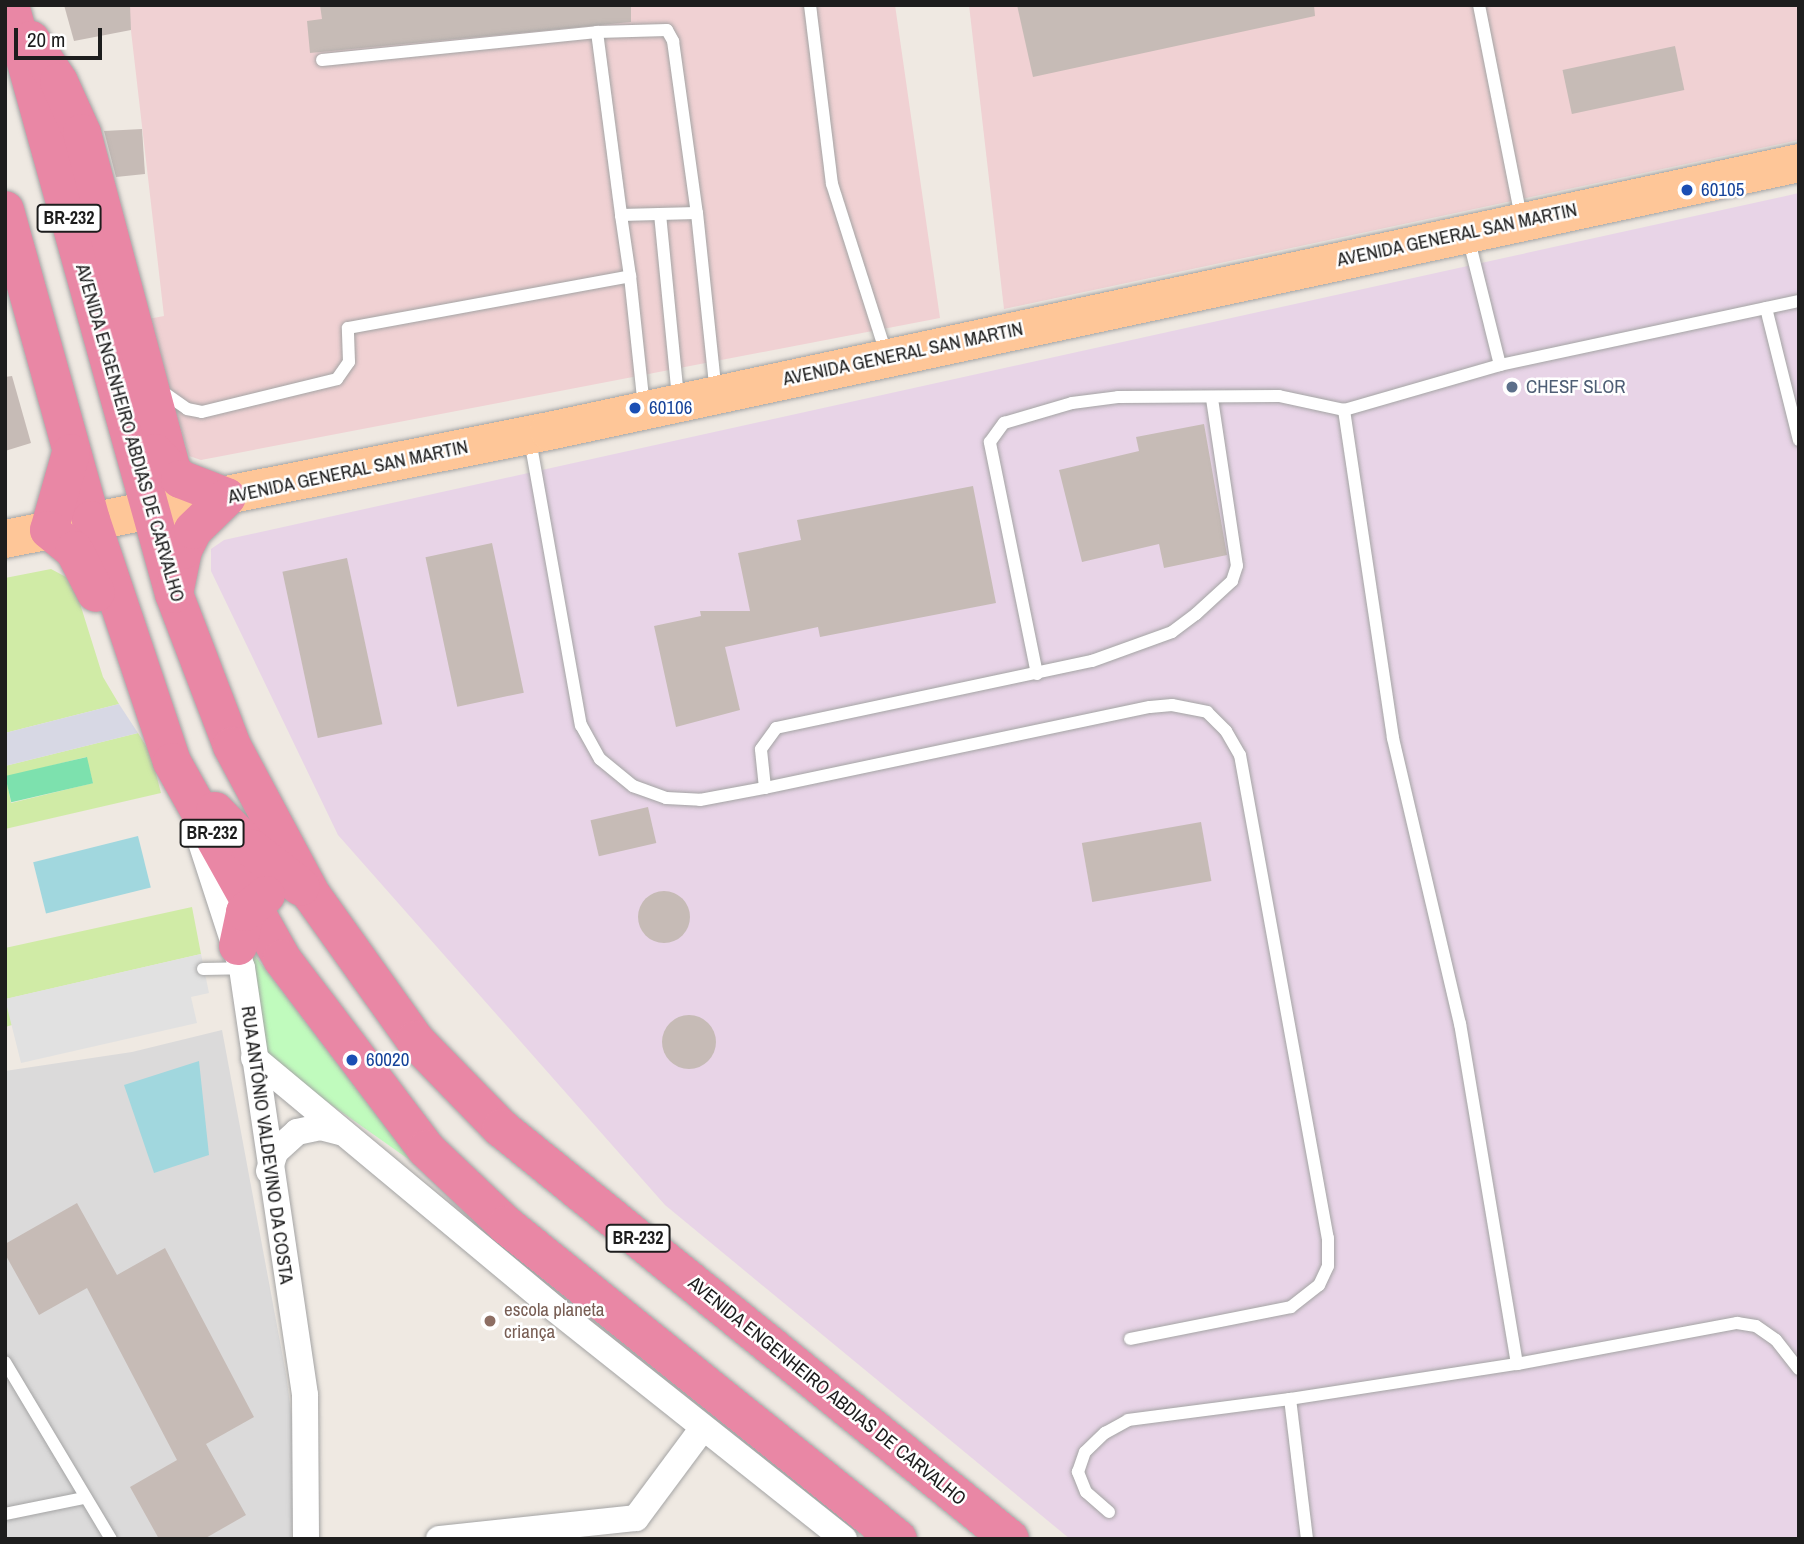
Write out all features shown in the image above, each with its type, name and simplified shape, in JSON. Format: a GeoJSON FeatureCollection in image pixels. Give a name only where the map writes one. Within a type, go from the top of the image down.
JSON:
{"type":"FeatureCollection","features":[{"type":"Feature","properties":{"kind":"highway"},"geometry":{"type":"LineString","coordinates":[[9,10],[59,82],[82,132],[101,193],[144,374],[172,471]]}},
{"type":"Feature","properties":{"kind":"highway","name":"AVENIDA ENGENHEIRO ABDIAS DE CARVALHO"},"geometry":{"type":"LineString","coordinates":[[9,10],[122,419],[174,594],[232,746],[311,894],[415,1040],[501,1128],[1010,1539]]}},
{"type":"Feature","properties":{"kind":"highway","name":"BR-232"},"geometry":{"type":"LineString","coordinates":[[5,210],[91,520],[172,762],[282,959],[426,1149],[506,1224],[898,1539]]}},
{"type":"Feature","properties":{"kind":"highway"},"geometry":{"type":"LineString","coordinates":[[122,419],[172,471],[194,488],[227,497]]}},
{"type":"Feature","properties":{"kind":"highway"},"geometry":{"type":"LineString","coordinates":[[72,450],[49,530],[74,550],[89,575],[158,720],[185,769],[225,823],[311,894]]}},
{"type":"Feature","properties":{"kind":"highway"},"geometry":{"type":"LineString","coordinates":[[174,594],[183,550],[193,530],[227,497]]}},
{"type":"Feature","properties":{"kind":"highway"},"geometry":{"type":"LineString","coordinates":[[89,575],[118,606]]}},
{"type":"Feature","properties":{"kind":"highway"},"geometry":{"type":"LineString","coordinates":[[240,957],[239,928],[251,905],[271,891],[289,888],[311,894]]}},
{"type":"Feature","properties":{"kind":"main road","name":"AVENIDA GENERAL SAN MARTIN"},"geometry":{"type":"LineString","coordinates":[[5,539],[149,509],[227,497],[529,434],[1799,163]]}},
{"type":"Feature","properties":{"kind":"street","name":"RUA ANTÔNIO VALDEVINO DA COSTA"},"geometry":{"type":"LineString","coordinates":[[172,762],[240,957],[269,1171],[305,1395],[306,1539]]}},
{"type":"Feature","properties":{"kind":"street"},"geometry":{"type":"LineString","coordinates":[[254,1058],[340,1132],[702,1429],[844,1539]]}},
{"type":"Feature","properties":{"kind":"street"},"geometry":{"type":"LineString","coordinates":[[269,1171],[280,1145],[297,1132],[320,1127],[340,1132]]}},
{"type":"Feature","properties":{"kind":"street"},"geometry":{"type":"LineString","coordinates":[[439,1539],[638,1528],[702,1429]]}},
{"type":"Feature","properties":{"kind":"lane"},"geometry":{"type":"LineString","coordinates":[[810,5],[832,184],[887,357]]}},
{"type":"Feature","properties":{"kind":"lane"},"geometry":{"type":"LineString","coordinates":[[1479,5],[1522,221]]}},
{"type":"Feature","properties":{"kind":"lane"},"geometry":{"type":"LineString","coordinates":[[322,60],[597,32],[667,30],[673,41],[697,213],[716,393]]}},
{"type":"Feature","properties":{"kind":"lane"},"geometry":{"type":"LineString","coordinates":[[597,32],[630,276],[661,406]]}},
{"type":"Feature","properties":{"kind":"lane"},"geometry":{"type":"LineString","coordinates":[[621,215],[697,213]]}},
{"type":"Feature","properties":{"kind":"lane"},"geometry":{"type":"LineString","coordinates":[[660,214],[661,406]]}},
{"type":"Feature","properties":{"kind":"lane"},"geometry":{"type":"LineString","coordinates":[[1466,233],[1500,365]]}},
{"type":"Feature","properties":{"kind":"lane"},"geometry":{"type":"LineString","coordinates":[[144,374],[171,400],[202,412],[290,394],[345,373],[348,328],[630,276]]}},
{"type":"Feature","properties":{"kind":"lane"},"geometry":{"type":"LineString","coordinates":[[1037,674],[990,442],[996,431],[1020,415],[1072,403],[1118,397],[1279,396],[1344,410],[1500,365],[1799,301]]}},
{"type":"Feature","properties":{"kind":"lane"},"geometry":{"type":"LineString","coordinates":[[1766,308],[1799,440]]}},
{"type":"Feature","properties":{"kind":"lane"},"geometry":{"type":"LineString","coordinates":[[765,788],[761,749],[776,728],[1037,674],[1115,653],[1172,632],[1232,581],[1238,552],[1212,398]]}},
{"type":"Feature","properties":{"kind":"lane"},"geometry":{"type":"LineString","coordinates":[[1344,410],[1393,738],[1460,1024],[1517,1364]]}},
{"type":"Feature","properties":{"kind":"lane"},"geometry":{"type":"LineString","coordinates":[[529,434],[581,725],[600,760],[633,786],[666,798],[700,800],[1150,707],[1171,705],[1207,712],[1226,731],[1240,755],[1328,1238],[1328,1266],[1319,1285],[1291,1307],[1130,1339]]}},
{"type":"Feature","properties":{"kind":"lane"},"geometry":{"type":"LineString","coordinates":[[204,968],[240,957]]}},
{"type":"Feature","properties":{"kind":"lane"},"geometry":{"type":"LineString","coordinates":[[1109,1512],[1086,1492],[1079,1472],[1085,1452],[1105,1433],[1128,1420],[1290,1399],[1517,1364],[1737,1323],[1756,1326],[1776,1340],[1799,1369]]}},
{"type":"Feature","properties":{"kind":"lane"},"geometry":{"type":"LineString","coordinates":[[5,1362],[111,1539]]}},
{"type":"Feature","properties":{"kind":"lane"},"geometry":{"type":"LineString","coordinates":[[1290,1399],[1307,1539]]}},
{"type":"Feature","properties":{"kind":"lane"},"geometry":{"type":"LineString","coordinates":[[5,1514],[85,1498]]}},
{"type":"Feature","properties":{"kind":"shaded area"},"geometry":{"type":"Polygon","coordinates":[[[128,5],[895,5],[940,318],[201,460],[189,456],[148,319],[164,316],[128,5]]]}},
{"type":"Feature","properties":{"kind":"shaded area"},"geometry":{"type":"Polygon","coordinates":[[[969,5],[1799,5],[1799,140],[1004,309],[969,5]]]}},
{"type":"Feature","properties":{"kind":"shaded area"},"geometry":{"type":"Polygon","coordinates":[[[1799,193],[1799,1539],[1070,1539],[665,1205],[338,835],[211,571],[211,549],[224,540],[1799,193]]]}},
{"type":"Feature","properties":{"kind":"shaded area"},"geometry":{"type":"Polygon","coordinates":[[[119,704],[138,733],[5,766],[5,733],[119,704]]]}},
{"type":"Feature","properties":{"kind":"shaded area"},"geometry":{"type":"Polygon","coordinates":[[[201,954],[209,993],[191,997],[197,1023],[21,1063],[5,999],[201,954]]]}},
{"type":"Feature","properties":{"kind":"shaded area"},"geometry":{"type":"Polygon","coordinates":[[[222,1030],[286,1374],[298,1463],[291,1539],[5,1539],[5,1071],[132,1052],[222,1030]]]}},
{"type":"Feature","properties":{"kind":"green space"},"geometry":{"type":"Polygon","coordinates":[[[51,569],[66,577],[77,594],[103,677],[119,704],[5,733],[5,578],[51,569]]]}},
{"type":"Feature","properties":{"kind":"green space"},"geometry":{"type":"Polygon","coordinates":[[[138,733],[151,754],[161,793],[5,829],[5,766],[138,733]],[[86,757],[6,777],[11,803],[93,783],[86,757]]]}},
{"type":"Feature","properties":{"kind":"green space"},"geometry":{"type":"Polygon","coordinates":[[[87,757],[93,783],[11,802],[5,776],[87,757]]]}},
{"type":"Feature","properties":{"kind":"green space"},"geometry":{"type":"Polygon","coordinates":[[[192,907],[201,954],[6,999],[12,1025],[5,1027],[5,948],[192,907]]]}},
{"type":"Feature","properties":{"kind":"green space"},"geometry":{"type":"Polygon","coordinates":[[[249,948],[375,1113],[465,1199],[265,1058],[249,948]]]}},
{"type":"Feature","properties":{"kind":"water"},"geometry":{"type":"Polygon","coordinates":[[[138,836],[151,887],[46,914],[33,862],[138,836]]]}},
{"type":"Feature","properties":{"kind":"water"},"geometry":{"type":"Polygon","coordinates":[[[199,1061],[209,1155],[154,1173],[124,1085],[199,1061]]]}},
{"type":"Feature","properties":{"kind":"building"},"geometry":{"type":"Polygon","coordinates":[[[64,5],[130,5],[131,30],[74,41],[64,5]]]}},
{"type":"Feature","properties":{"kind":"building"},"geometry":{"type":"Polygon","coordinates":[[[320,5],[631,5],[631,22],[310,53],[307,21],[322,19],[320,5]]]}},
{"type":"Feature","properties":{"kind":"building"},"geometry":{"type":"Polygon","coordinates":[[[1017,5],[1314,5],[1315,16],[1033,77],[1017,5]]]}},
{"type":"Feature","properties":{"kind":"building"},"geometry":{"type":"Polygon","coordinates":[[[1675,46],[1684,90],[1572,114],[1563,70],[1675,46]]]}},
{"type":"Feature","properties":{"kind":"building"},"geometry":{"type":"Polygon","coordinates":[[[142,129],[145,174],[116,177],[104,131],[142,129]]]}},
{"type":"Feature","properties":{"kind":"building"},"geometry":{"type":"Polygon","coordinates":[[[12,376],[31,443],[5,451],[5,377],[12,376]]]}},
{"type":"Feature","properties":{"kind":"building"},"geometry":{"type":"Polygon","coordinates":[[[1204,424],[1227,555],[1164,568],[1159,544],[1082,562],[1059,470],[1139,451],[1136,437],[1204,424]]]}},
{"type":"Feature","properties":{"kind":"building"},"geometry":{"type":"Polygon","coordinates":[[[973,486],[996,603],[820,637],[818,627],[725,647],[740,710],[676,727],[654,626],[701,616],[700,611],[750,611],[738,553],[801,540],[797,520],[973,486]]]}},
{"type":"Feature","properties":{"kind":"building"},"geometry":{"type":"Polygon","coordinates":[[[492,543],[524,693],[457,707],[425,557],[492,543]]]}},
{"type":"Feature","properties":{"kind":"building"},"geometry":{"type":"Polygon","coordinates":[[[347,558],[382,724],[318,738],[282,572],[347,558]]]}},
{"type":"Feature","properties":{"kind":"building"},"geometry":{"type":"Polygon","coordinates":[[[648,807],[656,843],[599,856],[591,820],[648,807]]]}},
{"type":"Feature","properties":{"kind":"building"},"geometry":{"type":"Polygon","coordinates":[[[1201,822],[1211,881],[1092,902],[1082,843],[1201,822]]]}},
{"type":"Feature","properties":{"kind":"building"},"geometry":{"type":"Polygon","coordinates":[[[664,891],[683,898],[690,917],[683,936],[664,943],[645,936],[638,917],[645,898],[664,891]]]}},
{"type":"Feature","properties":{"kind":"building"},"geometry":{"type":"Polygon","coordinates":[[[689,1015],[708,1023],[716,1042],[708,1061],[689,1069],[670,1061],[662,1042],[670,1023],[689,1015]]]}},
{"type":"Feature","properties":{"kind":"building"},"geometry":{"type":"Polygon","coordinates":[[[77,1203],[117,1275],[165,1248],[254,1417],[206,1444],[246,1515],[204,1539],[159,1539],[130,1487],[177,1460],[87,1288],[39,1315],[5,1254],[5,1244],[77,1203]]]}},
{"type":"Feature","properties":{"kind":"place","name":"60105"},"geometry":{"type":"Point","coordinates":[1687,190]}},
{"type":"Feature","properties":{"kind":"place","name":"CHESF SLOR"},"geometry":{"type":"Point","coordinates":[1512,387]}},
{"type":"Feature","properties":{"kind":"place","name":"60106"},"geometry":{"type":"Point","coordinates":[635,408]}},
{"type":"Feature","properties":{"kind":"place","name":"60020"},"geometry":{"type":"Point","coordinates":[352,1060]}},
{"type":"Feature","properties":{"kind":"place","name":"escola planeta criança"},"geometry":{"type":"Point","coordinates":[490,1321]}}]}
